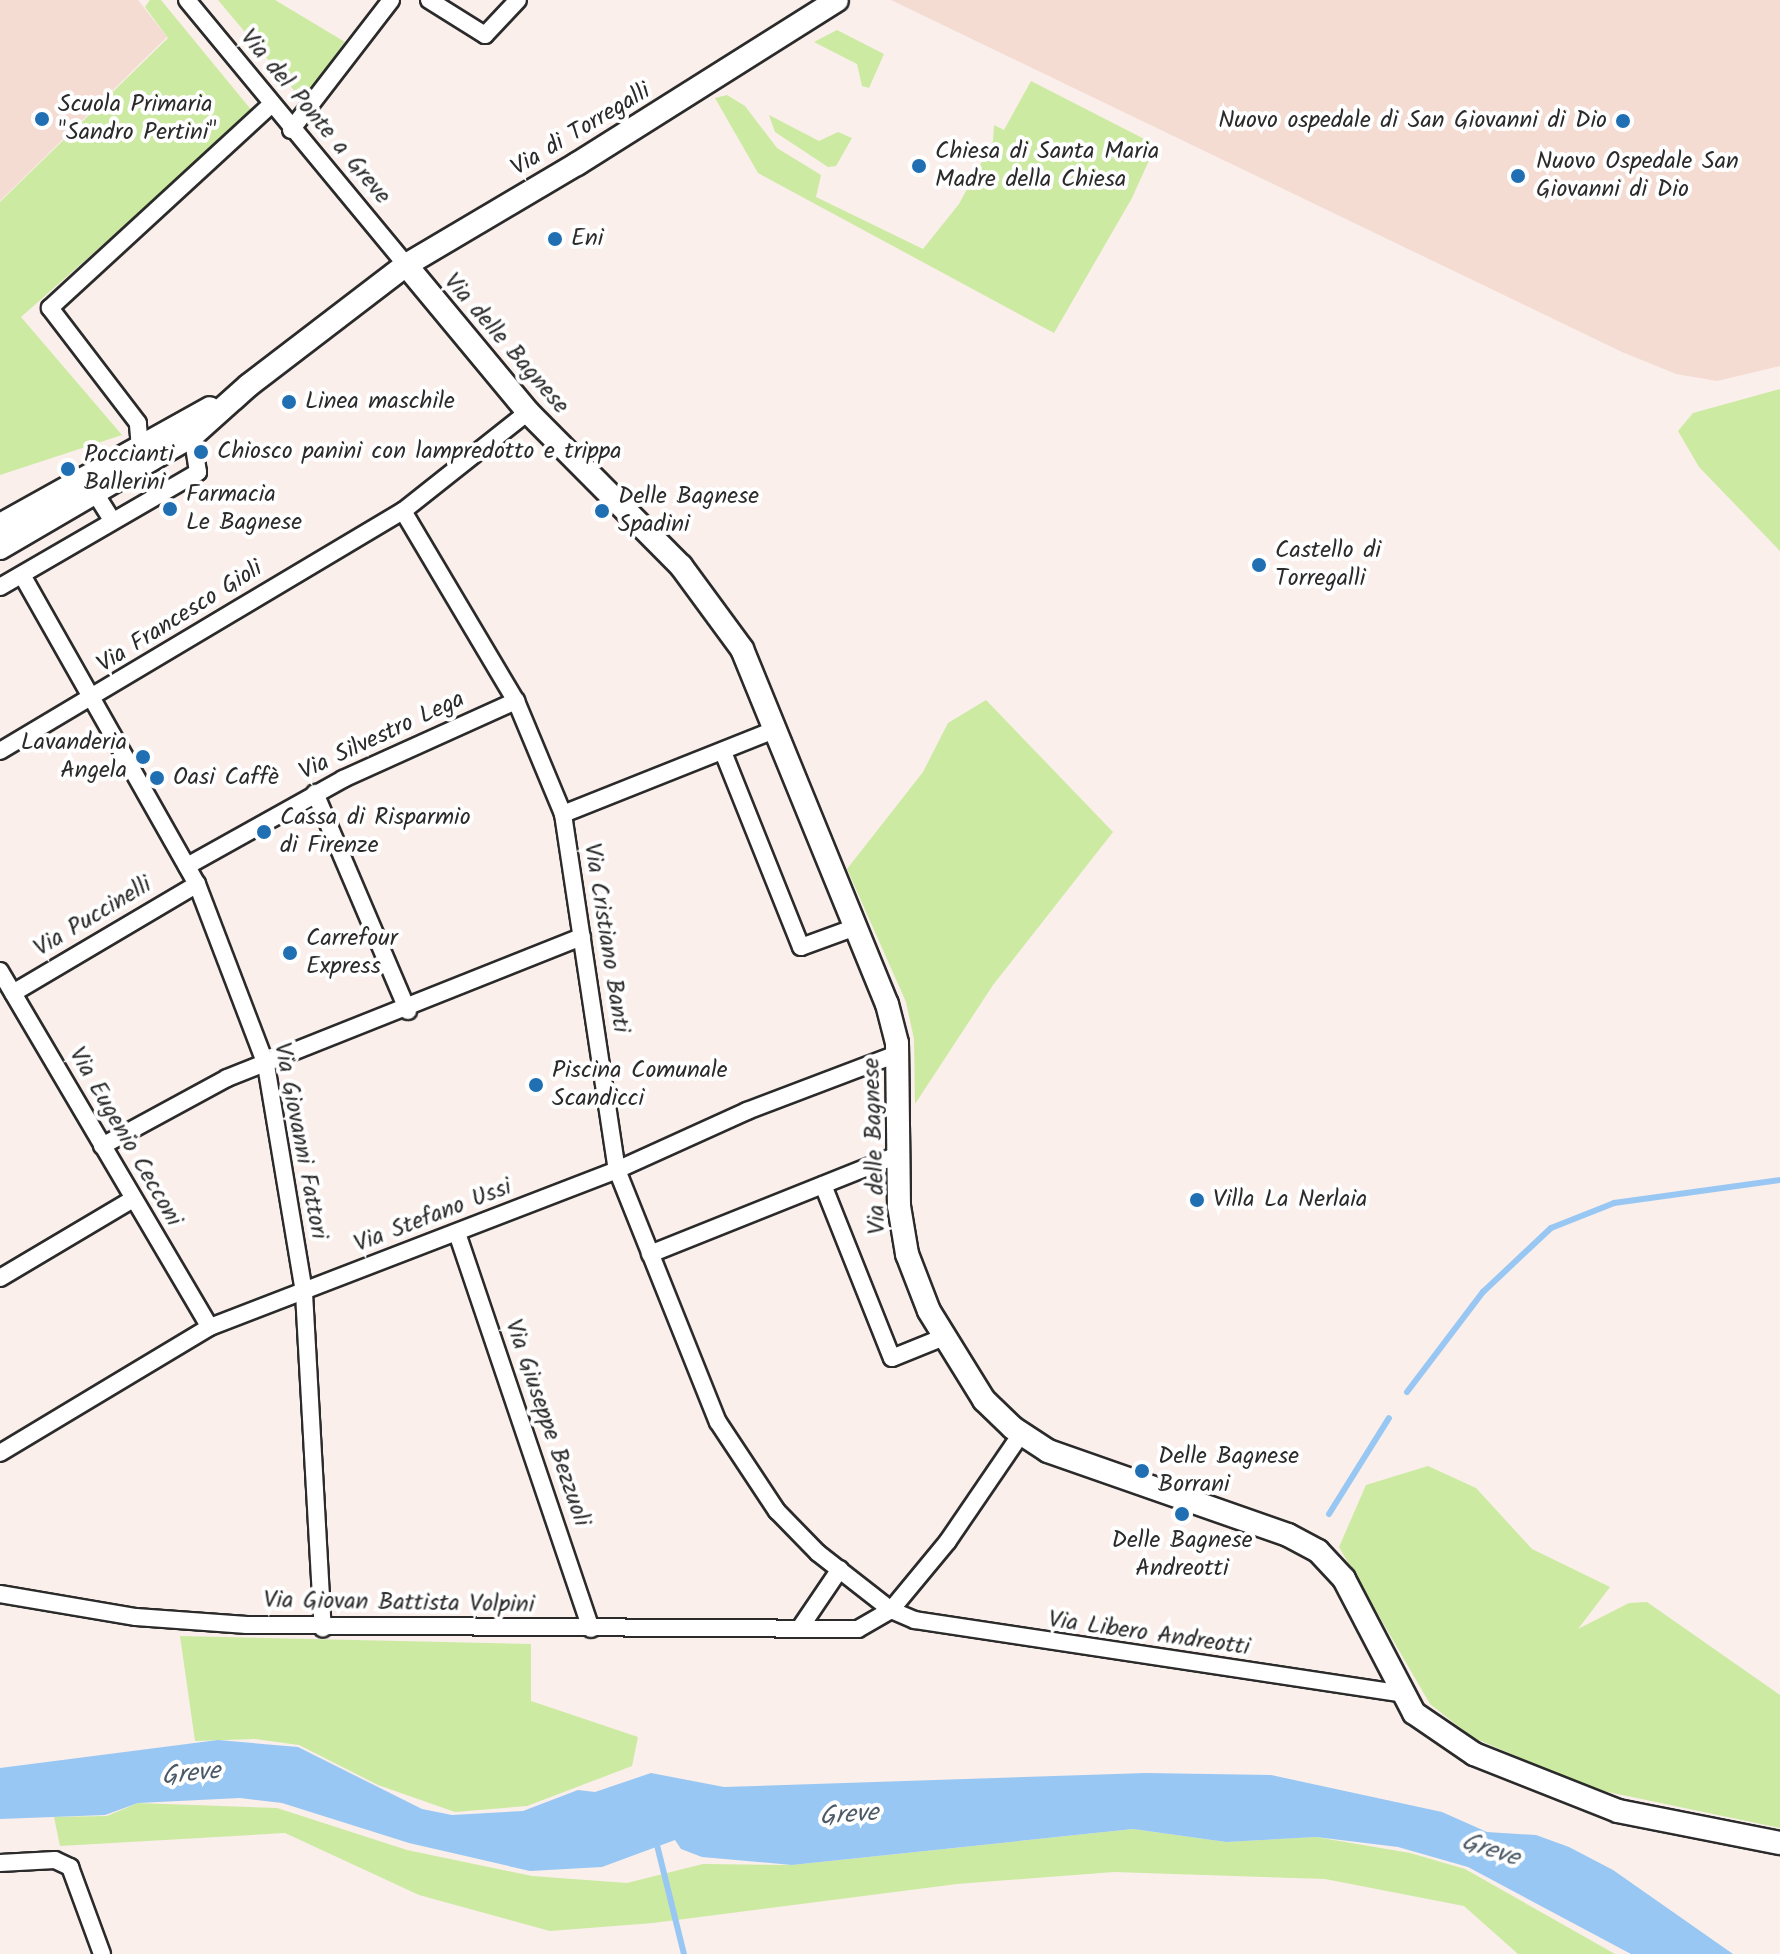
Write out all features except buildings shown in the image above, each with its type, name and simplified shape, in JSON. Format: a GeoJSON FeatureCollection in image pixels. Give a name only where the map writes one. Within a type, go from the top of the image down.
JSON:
{"type":"FeatureCollection","features":[{"type":"Feature","properties":{"kind":"main road","name":"Via di Torregalli"},"geometry":{"type":"LineString","coordinates":[[781,36],[812,0]]}},
{"type":"Feature","properties":{"kind":"main road","name":"Via di Torregalli"},"geometry":{"type":"LineString","coordinates":[[249,385],[406,265],[837,0]]}},
{"type":"Feature","properties":{"kind":"main road","name":"Via delle Bagnese"},"geometry":{"type":"LineString","coordinates":[[406,265],[528,412],[701,590],[742,649],[887,1004],[897,1054],[897,1155],[907,1254],[944,1337],[984,1400],[1021,1434],[1048,1451],[1288,1535],[1318,1551],[1349,1587],[1402,1694],[1425,1725],[1524,1778],[1618,1811],[1780,1843]]}},
{"type":"Feature","properties":{"kind":"main road"},"geometry":{"type":"LineString","coordinates":[[0,548],[140,448],[249,385]]}},
{"type":"Feature","properties":{"kind":"main road"},"geometry":{"type":"LineString","coordinates":[[0,525],[88,487],[192,436],[249,385]]}},
{"type":"Feature","properties":{"kind":"street","name":"Via del Ponte a Greve"},"geometry":{"type":"LineString","coordinates":[[187,0],[270,106],[406,265]]}},
{"type":"Feature","properties":{"kind":"street"},"geometry":{"type":"LineString","coordinates":[[291,130],[391,0]]}},
{"type":"Feature","properties":{"kind":"street"},"geometry":{"type":"LineString","coordinates":[[429,0],[485,35],[518,0]]}},
{"type":"Feature","properties":{"kind":"street"},"geometry":{"type":"LineString","coordinates":[[140,448],[138,423],[50,308],[270,106]]}},
{"type":"Feature","properties":{"kind":"street","name":"Via Francesco Gioli"},"geometry":{"type":"LineString","coordinates":[[0,751],[93,699],[403,511],[528,412]]}},
{"type":"Feature","properties":{"kind":"street"},"geometry":{"type":"LineString","coordinates":[[0,587],[198,472],[192,436]]}},
{"type":"Feature","properties":{"kind":"street"},"geometry":{"type":"LineString","coordinates":[[88,487],[112,520]]}},
{"type":"Feature","properties":{"kind":"street","name":"Via Cristiano Banti"},"geometry":{"type":"LineString","coordinates":[[403,511],[516,701],[563,814],[617,1170],[718,1422],[777,1511],[840,1569],[891,1610]]}},
{"type":"Feature","properties":{"kind":"street","name":"Via Giovanni Fattori"},"geometry":{"type":"LineString","coordinates":[[22,575],[197,884],[266,1065],[304,1293],[323,1628]]}},
{"type":"Feature","properties":{"kind":"street","name":"Via Silvestro Lega"},"geometry":{"type":"LineString","coordinates":[[187,866],[315,793],[516,701]]}},
{"type":"Feature","properties":{"kind":"street"},"geometry":{"type":"LineString","coordinates":[[563,814],[777,729]]}},
{"type":"Feature","properties":{"kind":"street"},"geometry":{"type":"LineString","coordinates":[[723,752],[801,947],[856,927]]}},
{"type":"Feature","properties":{"kind":"street"},"geometry":{"type":"LineString","coordinates":[[315,793],[408,1011]]}},
{"type":"Feature","properties":{"kind":"street","name":"Via Puccinelli"},"geometry":{"type":"LineString","coordinates":[[13,993],[197,884]]}},
{"type":"Feature","properties":{"kind":"street"},"geometry":{"type":"LineString","coordinates":[[102,1146],[183,1100],[408,1011],[582,937]]}},
{"type":"Feature","properties":{"kind":"street","name":"Via Eugenio Cecconi"},"geometry":{"type":"LineString","coordinates":[[0,971],[210,1327]]}},
{"type":"Feature","properties":{"kind":"street","name":"Via Stefano Ussi"},"geometry":{"type":"LineString","coordinates":[[1,1450],[210,1327],[617,1170],[747,1111],[897,1054]]}},
{"type":"Feature","properties":{"kind":"street"},"geometry":{"type":"LineString","coordinates":[[650,1254],[897,1155]]}},
{"type":"Feature","properties":{"kind":"street"},"geometry":{"type":"LineString","coordinates":[[823,1185],[892,1358],[944,1337]]}},
{"type":"Feature","properties":{"kind":"street"},"geometry":{"type":"LineString","coordinates":[[0,1278],[133,1199]]}},
{"type":"Feature","properties":{"kind":"street","name":"Via Giuseppe Bezzuoli"},"geometry":{"type":"LineString","coordinates":[[457,1233],[591,1629]]}},
{"type":"Feature","properties":{"kind":"street"},"geometry":{"type":"LineString","coordinates":[[891,1610],[948,1541],[1021,1434]]}},
{"type":"Feature","properties":{"kind":"street"},"geometry":{"type":"LineString","coordinates":[[800,1628],[840,1569]]}},
{"type":"Feature","properties":{"kind":"street","name":"Via Giovan Battista Volpini"},"geometry":{"type":"LineString","coordinates":[[0,1594],[136,1617],[323,1628],[858,1629],[891,1610]]}},
{"type":"Feature","properties":{"kind":"street","name":"Via Libero Andreotti"},"geometry":{"type":"LineString","coordinates":[[891,1610],[959,1629],[1402,1694]]}},
{"type":"Feature","properties":{"kind":"street"},"geometry":{"type":"LineString","coordinates":[[0,1863],[55,1860],[70,1867],[102,1954]]}},
{"type":"Feature","properties":{"kind":"shaded area","name":"Scuola Primaria \"Sandro Pertini\""},"geometry":{"type":"Polygon","coordinates":[[[0,0],[138,0],[167,37],[0,201],[0,0]]]}},
{"type":"Feature","properties":{"kind":"shaded area","name":"Nuovo Ospedale San Giovanni di Dio"},"geometry":{"type":"Polygon","coordinates":[[[891,0],[1780,0],[1780,366],[1717,381],[1676,374],[1622,352],[891,0]]]}},
{"type":"Feature","properties":{"kind":"green space"},"geometry":{"type":"Polygon","coordinates":[[[150,0],[161,0],[253,112],[21,317],[122,435],[0,475],[0,202],[168,38],[145,7],[150,0]]]}},
{"type":"Feature","properties":{"kind":"green space"},"geometry":{"type":"Polygon","coordinates":[[[218,0],[275,0],[345,42],[302,100],[218,0]]]}},
{"type":"Feature","properties":{"kind":"green space"},"geometry":{"type":"Polygon","coordinates":[[[837,30],[884,54],[869,88],[862,86],[857,64],[814,42],[837,30]]]}},
{"type":"Feature","properties":{"kind":"green space"},"geometry":{"type":"Polygon","coordinates":[[[1031,81],[1156,145],[1132,198],[1054,333],[758,173],[715,98],[727,95],[745,106],[777,148],[821,175],[816,197],[923,249],[959,204],[993,141],[994,125],[1004,130],[1031,81]]]}},
{"type":"Feature","properties":{"kind":"green space"},"geometry":{"type":"Polygon","coordinates":[[[769,115],[819,141],[838,132],[852,138],[836,166],[828,167],[775,132],[769,115]]]}},
{"type":"Feature","properties":{"kind":"green space"},"geometry":{"type":"Polygon","coordinates":[[[1780,389],[1780,551],[1699,467],[1678,431],[1693,413],[1780,389]]]}},
{"type":"Feature","properties":{"kind":"green space"},"geometry":{"type":"Polygon","coordinates":[[[986,700],[1113,832],[993,985],[915,1104],[914,1039],[906,1002],[847,869],[923,772],[948,723],[986,700]]]}},
{"type":"Feature","properties":{"kind":"green space"},"geometry":{"type":"Polygon","coordinates":[[[1428,1466],[1476,1488],[1532,1549],[1610,1587],[1578,1629],[1629,1603],[1647,1602],[1780,1695],[1780,1828],[1589,1788],[1472,1737],[1430,1704],[1339,1547],[1366,1485],[1428,1466]]]}},
{"type":"Feature","properties":{"kind":"green space"},"geometry":{"type":"Polygon","coordinates":[[[180,1636],[531,1644],[531,1701],[638,1737],[632,1766],[527,1806],[455,1812],[378,1785],[299,1745],[255,1739],[195,1741],[180,1636]]]}},
{"type":"Feature","properties":{"kind":"green space"},"geometry":{"type":"Polygon","coordinates":[[[138,1803],[277,1808],[407,1850],[532,1876],[627,1883],[703,1864],[792,1865],[1133,1829],[1226,1842],[1316,1837],[1410,1853],[1465,1869],[1615,1954],[1518,1954],[1464,1906],[1325,1879],[1114,1872],[957,1884],[653,1923],[550,1931],[419,1895],[285,1833],[60,1846],[54,1817],[107,1816],[138,1803]]]}},
{"type":"Feature","properties":{"kind":"water","name":"Greve"},"geometry":{"type":"Polygon","coordinates":[[[218,1740],[298,1747],[422,1809],[452,1815],[523,1811],[578,1790],[595,1792],[651,1773],[724,1787],[1146,1773],[1271,1775],[1442,1812],[1487,1832],[1536,1835],[1569,1847],[1613,1870],[1733,1954],[1631,1954],[1468,1867],[1398,1847],[1316,1837],[1226,1842],[1133,1829],[792,1865],[702,1857],[681,1849],[675,1840],[602,1867],[530,1871],[409,1843],[282,1803],[240,1798],[138,1803],[105,1815],[0,1819],[0,1768],[218,1740]]]}},
{"type":"Feature","properties":{"kind":"waterway"},"geometry":{"type":"LineString","coordinates":[[1407,1392],[1483,1292],[1551,1228],[1614,1203],[1780,1180]]}},
{"type":"Feature","properties":{"kind":"waterway"},"geometry":{"type":"LineString","coordinates":[[1329,1514],[1389,1418]]}},
{"type":"Feature","properties":{"kind":"waterway"},"geometry":{"type":"LineString","coordinates":[[656,1841],[684,1954]]}},
{"type":"Feature","properties":{"kind":"place","name":"Scuola Primaria \"Sandro Pertini\""},"geometry":{"type":"Point","coordinates":[42,119]}},
{"type":"Feature","properties":{"kind":"place","name":"Nuovo ospedale di San Giovanni di Dio"},"geometry":{"type":"Point","coordinates":[1623,121]}},
{"type":"Feature","properties":{"kind":"place","name":"Chiesa di Santa Maria Madre della Chiesa"},"geometry":{"type":"Point","coordinates":[919,166]}},
{"type":"Feature","properties":{"kind":"place","name":"Nuovo Ospedale San Giovanni di Dio"},"geometry":{"type":"Point","coordinates":[1518,176]}},
{"type":"Feature","properties":{"kind":"place","name":"Eni"},"geometry":{"type":"Point","coordinates":[555,239]}},
{"type":"Feature","properties":{"kind":"place","name":"Linea maschile"},"geometry":{"type":"Point","coordinates":[289,402]}},
{"type":"Feature","properties":{"kind":"place","name":"Chiosco panini con lampredotto e trippa"},"geometry":{"type":"Point","coordinates":[201,452]}},
{"type":"Feature","properties":{"kind":"place","name":"Poccianti Ballerini"},"geometry":{"type":"Point","coordinates":[68,469]}},
{"type":"Feature","properties":{"kind":"place","name":"Farmacia Le Bagnese"},"geometry":{"type":"Point","coordinates":[170,509]}},
{"type":"Feature","properties":{"kind":"place","name":"Delle Bagnese Spadini"},"geometry":{"type":"Point","coordinates":[602,511]}},
{"type":"Feature","properties":{"kind":"place","name":"Castello di Torregalli"},"geometry":{"type":"Point","coordinates":[1259,565]}},
{"type":"Feature","properties":{"kind":"place","name":"Lavanderia Angela"},"geometry":{"type":"Point","coordinates":[143,757]}},
{"type":"Feature","properties":{"kind":"place","name":"Oasi Caffè"},"geometry":{"type":"Point","coordinates":[157,778]}},
{"type":"Feature","properties":{"kind":"place","name":"Cassa di Risparmio di Firenze"},"geometry":{"type":"Point","coordinates":[264,832]}},
{"type":"Feature","properties":{"kind":"place","name":"Carrefour Express"},"geometry":{"type":"Point","coordinates":[290,953]}},
{"type":"Feature","properties":{"kind":"place","name":"Piscina Comunale Scandicci"},"geometry":{"type":"Point","coordinates":[536,1085]}},
{"type":"Feature","properties":{"kind":"place","name":"Villa La Nerlaia"},"geometry":{"type":"Point","coordinates":[1197,1200]}},
{"type":"Feature","properties":{"kind":"place","name":"Delle Bagnese Borrani"},"geometry":{"type":"Point","coordinates":[1142,1471]}},
{"type":"Feature","properties":{"kind":"place","name":"Delle Bagnese Andreotti"},"geometry":{"type":"Point","coordinates":[1182,1514]}}]}
